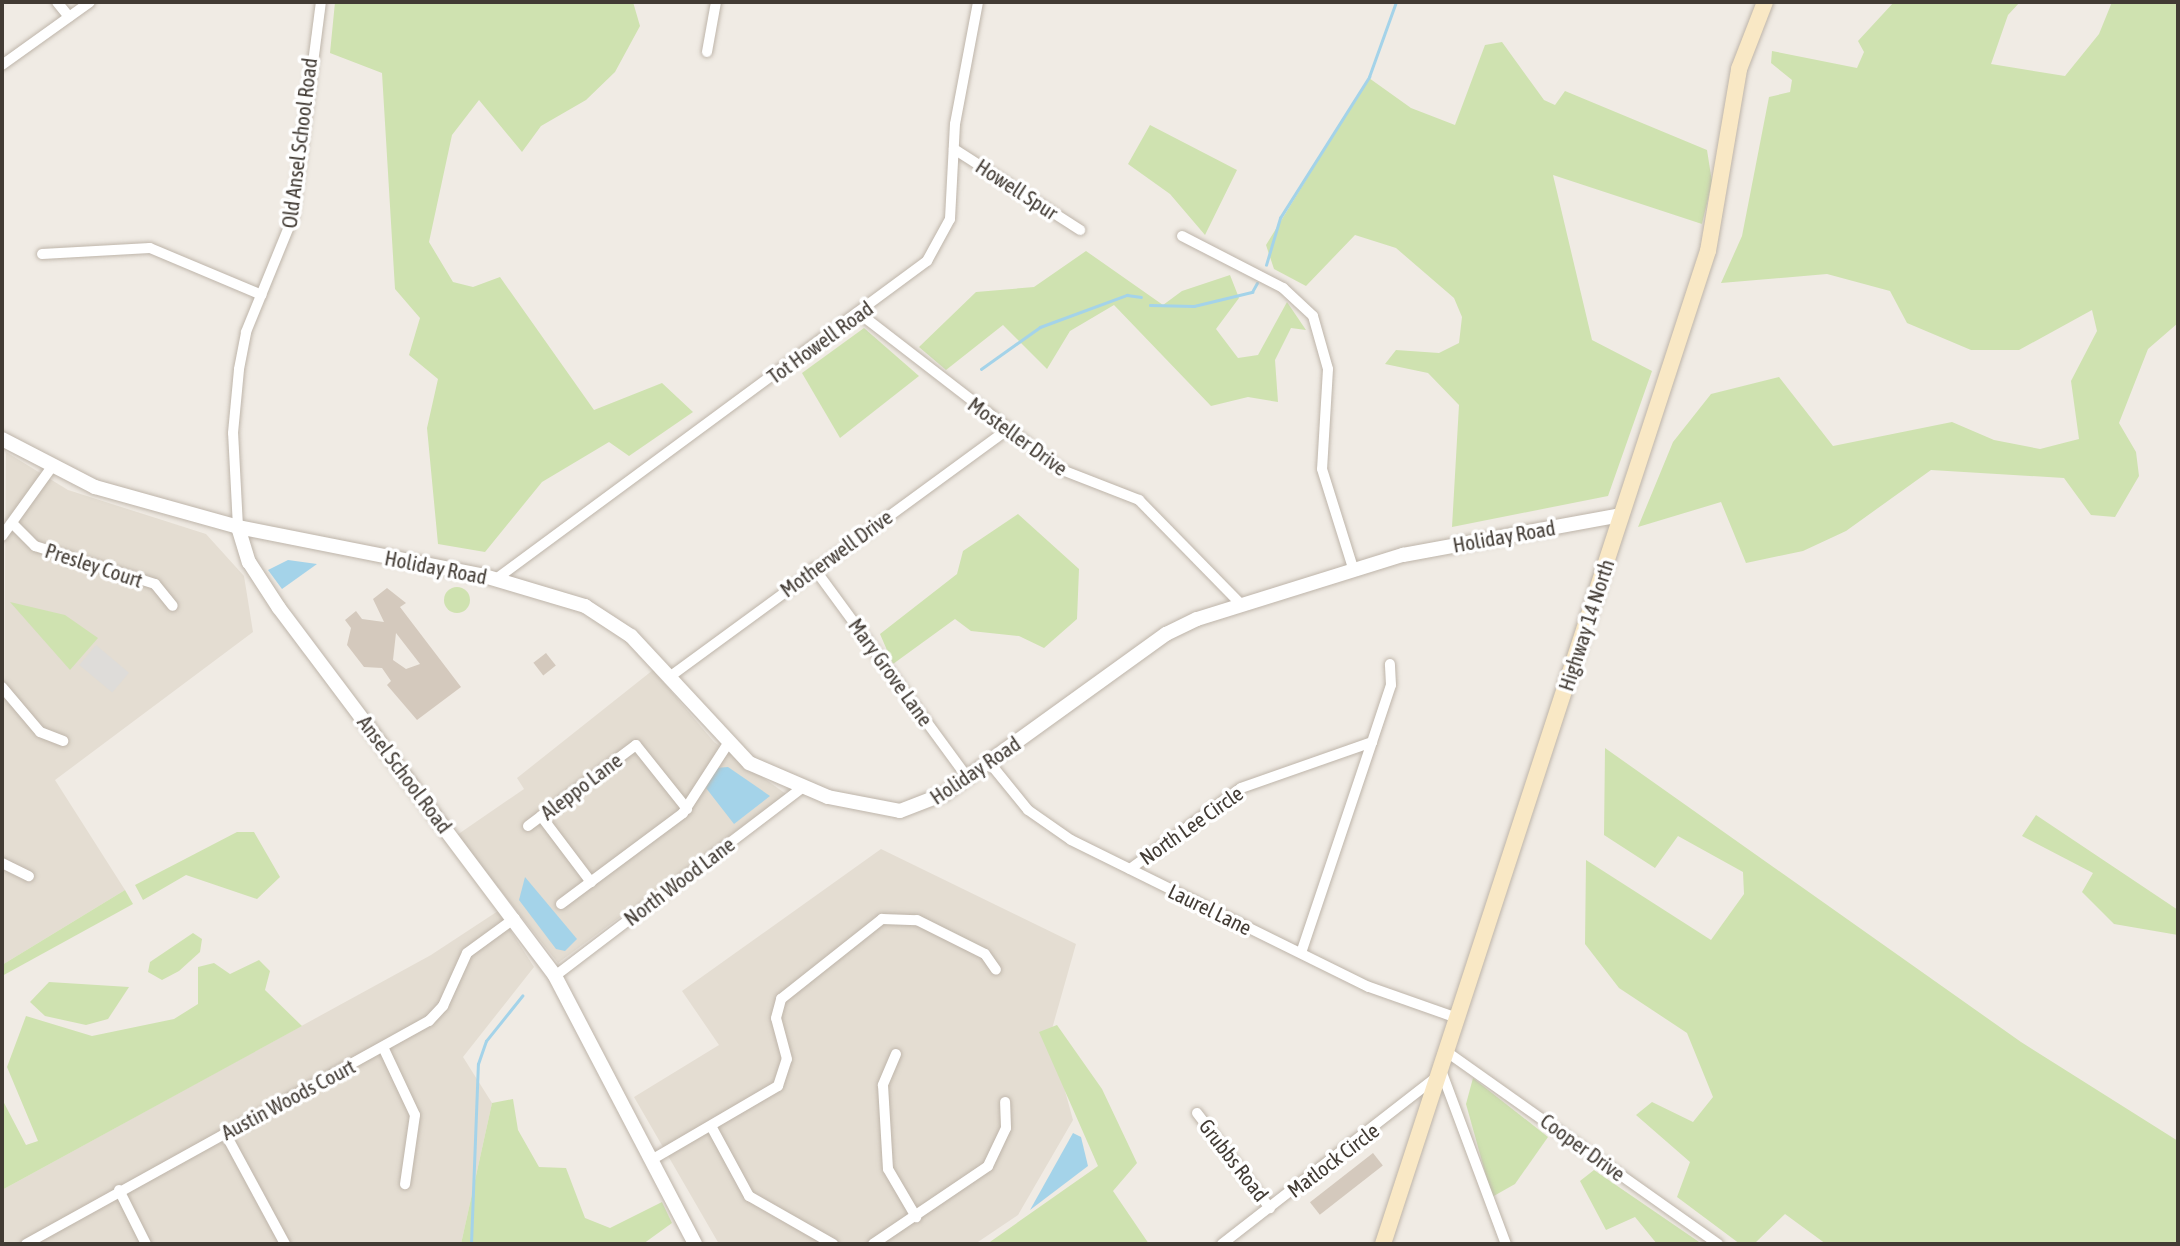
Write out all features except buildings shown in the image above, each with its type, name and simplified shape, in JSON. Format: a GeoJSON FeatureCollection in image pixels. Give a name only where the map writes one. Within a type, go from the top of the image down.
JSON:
{"type":"FeatureCollection","features":[{"type":"Feature","properties":{"kind":"main road","name":"Highway 14 North"},"geometry":{"type":"LineString","coordinates":[[1383,1244],[1442,1073],[1457,1018],[1707,251],[1739,69],[1765,2]]}},
{"type":"Feature","properties":{"kind":"street"},"geometry":{"type":"LineString","coordinates":[[57,2],[69,17]]}},
{"type":"Feature","properties":{"kind":"street"},"geometry":{"type":"LineString","coordinates":[[2,65],[90,2]]}},
{"type":"Feature","properties":{"kind":"street","name":"Old Ansel School Road"},"geometry":{"type":"LineString","coordinates":[[238,527],[236,397],[243,344],[293,217],[321,2]]}},
{"type":"Feature","properties":{"kind":"street"},"geometry":{"type":"LineString","coordinates":[[707,52],[716,2]]}},
{"type":"Feature","properties":{"kind":"street","name":"Tot Howell Road"},"geometry":{"type":"LineString","coordinates":[[496,579],[920,269],[940,243],[952,202],[954,149],[978,2]]}},
{"type":"Feature","properties":{"kind":"street","name":"Howell Spur"},"geometry":{"type":"LineString","coordinates":[[954,149],[1080,230]]}},
{"type":"Feature","properties":{"kind":"street"},"geometry":{"type":"LineString","coordinates":[[1182,236],[1283,288],[1313,316],[1328,369],[1322,469],[1353,568]]}},
{"type":"Feature","properties":{"kind":"street"},"geometry":{"type":"LineString","coordinates":[[42,254],[150,248],[262,295]]}},
{"type":"Feature","properties":{"kind":"street","name":"Mosteller Drive"},"geometry":{"type":"LineString","coordinates":[[859,313],[1005,431],[1074,477],[1139,500],[1241,604]]}},
{"type":"Feature","properties":{"kind":"street","name":"Motherwell Drive"},"geometry":{"type":"LineString","coordinates":[[668,678],[814,568],[1005,431]]}},
{"type":"Feature","properties":{"kind":"street"},"geometry":{"type":"LineString","coordinates":[[2,439],[51,468],[121,496],[238,527]]}},
{"type":"Feature","properties":{"kind":"street"},"geometry":{"type":"LineString","coordinates":[[2,536],[14,525],[51,468]]}},
{"type":"Feature","properties":{"kind":"street","name":"Holiday Road"},"geometry":{"type":"LineString","coordinates":[[238,527],[496,579],[603,615],[668,678],[727,745],[762,771],[803,787],[900,811],[928,803],[1166,634],[1241,604],[1353,568],[1620,515]]}},
{"type":"Feature","properties":{"kind":"street","name":"Presley Court"},"geometry":{"type":"LineString","coordinates":[[14,525],[35,546],[155,584],[173,606]]}},
{"type":"Feature","properties":{"kind":"street","name":"Ansel School Road"},"geometry":{"type":"LineString","coordinates":[[238,527],[249,562],[279,608],[515,918],[555,976],[653,1159],[695,1244]]}},
{"type":"Feature","properties":{"kind":"street","name":"Mary Grove Lane"},"geometry":{"type":"LineString","coordinates":[[814,568],[967,777]]}},
{"type":"Feature","properties":{"kind":"street"},"geometry":{"type":"LineString","coordinates":[[1301,953],[1391,685],[1390,664]]}},
{"type":"Feature","properties":{"kind":"street"},"geometry":{"type":"LineString","coordinates":[[2,687],[40,732],[63,741]]}},
{"type":"Feature","properties":{"kind":"street","name":"North Lee Circle"},"geometry":{"type":"LineString","coordinates":[[1130,869],[1241,788],[1372,742]]}},
{"type":"Feature","properties":{"kind":"street","name":"Aleppo Lane"},"geometry":{"type":"LineString","coordinates":[[528,826],[636,745],[687,809]]}},
{"type":"Feature","properties":{"kind":"street"},"geometry":{"type":"LineString","coordinates":[[561,904],[687,809],[727,745]]}},
{"type":"Feature","properties":{"kind":"street","name":"Laurel Lane"},"geometry":{"type":"LineString","coordinates":[[989,762],[1041,821],[1130,869],[1368,987],[1457,1018]]}},
{"type":"Feature","properties":{"kind":"street","name":"North Wood Lane"},"geometry":{"type":"LineString","coordinates":[[555,976],[803,787]]}},
{"type":"Feature","properties":{"kind":"street"},"geometry":{"type":"LineString","coordinates":[[541,816],[591,882]]}},
{"type":"Feature","properties":{"kind":"street"},"geometry":{"type":"LineString","coordinates":[[2,863],[29,876]]}},
{"type":"Feature","properties":{"kind":"street","name":"Austin Woods Court"},"geometry":{"type":"LineString","coordinates":[[26,1244],[119,1190],[383,1047],[437,1014],[467,953],[515,918]]}},
{"type":"Feature","properties":{"kind":"street"},"geometry":{"type":"LineString","coordinates":[[653,1159],[762,1098],[783,1077],[787,1059],[776,1013],[786,991],[881,919],[917,920],[985,954],[996,970]]}},
{"type":"Feature","properties":{"kind":"street"},"geometry":{"type":"LineString","coordinates":[[383,1047],[415,1115],[405,1184]]}},
{"type":"Feature","properties":{"kind":"street","name":"Cooper Drive"},"geometry":{"type":"LineString","coordinates":[[1447,1052],[1718,1244]]}},
{"type":"Feature","properties":{"kind":"street"},"geometry":{"type":"LineString","coordinates":[[896,1054],[883,1085],[888,1169],[916,1217]]}},
{"type":"Feature","properties":{"kind":"street"},"geometry":{"type":"LineString","coordinates":[[1442,1073],[1506,1244]]}},
{"type":"Feature","properties":{"kind":"street","name":"Matlock Circle"},"geometry":{"type":"LineString","coordinates":[[1222,1244],[1442,1073]]}},
{"type":"Feature","properties":{"kind":"street"},"geometry":{"type":"LineString","coordinates":[[873,1244],[916,1217],[992,1162],[1006,1128],[1005,1102]]}},
{"type":"Feature","properties":{"kind":"street","name":"Grubbs Road"},"geometry":{"type":"LineString","coordinates":[[1197,1113],[1270,1208]]}},
{"type":"Feature","properties":{"kind":"street"},"geometry":{"type":"LineString","coordinates":[[711,1126],[749,1196],[833,1244]]}},
{"type":"Feature","properties":{"kind":"street"},"geometry":{"type":"LineString","coordinates":[[225,1133],[285,1244]]}},
{"type":"Feature","properties":{"kind":"street"},"geometry":{"type":"LineString","coordinates":[[119,1190],[146,1244]]}},
{"type":"Feature","properties":{"kind":"shaded area"},"geometry":{"type":"Polygon","coordinates":[[[6,452],[68,490],[206,534],[244,576],[253,632],[55,780],[125,890],[2,965],[6,452]]]}},
{"type":"Feature","properties":{"kind":"shaded area"},"geometry":{"type":"Polygon","coordinates":[[[96,645],[129,673],[112,693],[79,665],[96,645]]]}},
{"type":"Feature","properties":{"kind":"shaded area"},"geometry":{"type":"Polygon","coordinates":[[[653,670],[714,742],[786,794],[558,963],[457,835],[524,789],[517,778],[653,670]]]}},
{"type":"Feature","properties":{"kind":"shaded area"},"geometry":{"type":"Polygon","coordinates":[[[881,849],[1076,944],[1050,1036],[1073,1120],[1018,1215],[975,1244],[719,1244],[634,1097],[719,1045],[682,991],[881,849]]]}},
{"type":"Feature","properties":{"kind":"shaded area"},"geometry":{"type":"Polygon","coordinates":[[[498,911],[534,967],[463,1057],[492,1103],[461,1244],[2,1244],[2,1190],[431,955],[498,911]]]}},
{"type":"Feature","properties":{"kind":"green space"},"geometry":{"type":"Polygon","coordinates":[[[335,2],[633,2],[640,26],[615,72],[586,100],[541,126],[522,152],[479,100],[452,135],[429,242],[453,282],[473,287],[500,277],[594,410],[662,383],[693,412],[629,456],[609,442],[542,482],[485,552],[438,544],[427,428],[438,379],[409,355],[420,318],[395,289],[382,73],[330,53],[335,2]]]}},
{"type":"Feature","properties":{"kind":"green space"},"geometry":{"type":"Polygon","coordinates":[[[1894,2],[2020,2],[2008,15],[1991,64],[2065,76],[2099,34],[2112,2],[2178,2],[2178,323],[2148,349],[2119,423],[2136,452],[2139,476],[2115,517],[2091,515],[2064,478],[1931,470],[1846,531],[1803,551],[1746,563],[1721,502],[1638,527],[1673,442],[1711,394],[1779,377],[1833,446],[1952,422],[1994,440],[2040,449],[2079,439],[2071,381],[2097,331],[2092,310],[2019,350],[1971,350],[1907,323],[1890,291],[1827,274],[1721,283],[1742,236],[1769,97],[1790,92],[1792,80],[1771,63],[1772,51],[1857,68],[1864,52],[1858,41],[1894,2]]]}},
{"type":"Feature","properties":{"kind":"green space"},"geometry":{"type":"Polygon","coordinates":[[[1502,42],[1544,100],[1555,105],[1565,91],[1707,150],[1712,182],[1702,224],[1553,175],[1592,340],[1652,371],[1608,496],[1452,527],[1459,405],[1428,373],[1385,364],[1396,350],[1439,353],[1459,343],[1462,317],[1454,298],[1396,248],[1355,235],[1306,286],[1274,269],[1266,245],[1369,78],[1411,108],[1455,125],[1485,45],[1502,42]]]}},
{"type":"Feature","properties":{"kind":"green space"},"geometry":{"type":"Polygon","coordinates":[[[1150,125],[1237,170],[1205,235],[1170,194],[1128,164],[1150,125]]]}},
{"type":"Feature","properties":{"kind":"green space"},"geometry":{"type":"Polygon","coordinates":[[[1086,251],[1163,305],[1182,291],[1230,275],[1239,298],[1216,329],[1238,358],[1258,355],[1287,302],[1306,330],[1291,328],[1275,360],[1278,402],[1248,397],[1211,406],[1114,305],[1070,331],[1047,369],[1003,325],[946,370],[919,347],[976,292],[1034,287],[1086,251]]]}},
{"type":"Feature","properties":{"kind":"green space"},"geometry":{"type":"Polygon","coordinates":[[[864,328],[919,376],[840,438],[802,373],[864,328]]]}},
{"type":"Feature","properties":{"kind":"green space"},"geometry":{"type":"Polygon","coordinates":[[[1018,514],[1079,569],[1077,619],[1044,648],[1019,636],[971,631],[955,619],[893,664],[880,634],[957,574],[963,551],[1018,514]]]}},
{"type":"Feature","properties":{"kind":"green space"},"geometry":{"type":"Polygon","coordinates":[[[457,587],[466,591],[470,600],[466,609],[457,613],[448,609],[444,600],[448,591],[457,587]]]}},
{"type":"Feature","properties":{"kind":"green space"},"geometry":{"type":"Polygon","coordinates":[[[10,602],[65,615],[98,638],[70,670],[10,602]]]}},
{"type":"Feature","properties":{"kind":"green space"},"geometry":{"type":"Polygon","coordinates":[[[1605,748],[2021,1042],[2178,1141],[2178,1244],[1826,1244],[1785,1214],[1754,1244],[1740,1244],[1677,1197],[1690,1162],[1636,1115],[1652,1102],[1693,1122],[1713,1097],[1687,1033],[1619,988],[1585,944],[1586,860],[1711,940],[1744,894],[1743,872],[1678,836],[1655,868],[1604,835],[1605,748]]]}},
{"type":"Feature","properties":{"kind":"green space"},"geometry":{"type":"Polygon","coordinates":[[[2036,815],[2178,910],[2178,935],[2114,924],[2082,892],[2093,873],[2022,836],[2036,815]]]}},
{"type":"Feature","properties":{"kind":"green space"},"geometry":{"type":"Polygon","coordinates":[[[237,832],[254,832],[280,877],[257,899],[186,875],[143,900],[135,885],[237,832]]]}},
{"type":"Feature","properties":{"kind":"green space"},"geometry":{"type":"Polygon","coordinates":[[[125,890],[133,904],[2,976],[2,965],[125,890]]]}},
{"type":"Feature","properties":{"kind":"green space"},"geometry":{"type":"Polygon","coordinates":[[[193,933],[202,939],[200,952],[179,971],[162,980],[148,972],[150,962],[193,933]]]}},
{"type":"Feature","properties":{"kind":"green space"},"geometry":{"type":"Polygon","coordinates":[[[259,960],[270,971],[265,990],[302,1026],[2,1190],[2,1099],[26,1145],[38,1141],[7,1067],[26,1016],[92,1036],[174,1019],[198,1004],[198,967],[214,963],[230,974],[259,960]]]}},
{"type":"Feature","properties":{"kind":"green space"},"geometry":{"type":"Polygon","coordinates":[[[49,982],[129,987],[108,1019],[86,1025],[45,1016],[30,1002],[49,982]]]}},
{"type":"Feature","properties":{"kind":"green space"},"geometry":{"type":"Polygon","coordinates":[[[1057,1025],[1102,1089],[1137,1163],[1113,1191],[1149,1244],[987,1244],[1098,1166],[1039,1032],[1057,1025]]]}},
{"type":"Feature","properties":{"kind":"green space"},"geometry":{"type":"Polygon","coordinates":[[[1473,1078],[1548,1137],[1515,1184],[1492,1197],[1466,1104],[1473,1078]]]}},
{"type":"Feature","properties":{"kind":"green space"},"geometry":{"type":"Polygon","coordinates":[[[513,1099],[518,1130],[539,1167],[566,1168],[585,1218],[610,1228],[662,1202],[672,1223],[643,1244],[461,1244],[492,1103],[513,1099]]]}},
{"type":"Feature","properties":{"kind":"green space"},"geometry":{"type":"Polygon","coordinates":[[[1594,1170],[1702,1244],[1657,1244],[1635,1217],[1606,1230],[1580,1181],[1594,1170]]]}},
{"type":"Feature","properties":{"kind":"water"},"geometry":{"type":"Polygon","coordinates":[[[288,560],[317,564],[282,589],[268,570],[288,560]]]}},
{"type":"Feature","properties":{"kind":"water"},"geometry":{"type":"Polygon","coordinates":[[[728,767],[770,796],[734,824],[706,788],[716,768],[728,767]]]}},
{"type":"Feature","properties":{"kind":"water"},"geometry":{"type":"Polygon","coordinates":[[[525,877],[577,939],[565,951],[556,949],[519,900],[525,877]]]}},
{"type":"Feature","properties":{"kind":"water"},"geometry":{"type":"Polygon","coordinates":[[[1073,1133],[1081,1137],[1088,1166],[1030,1210],[1073,1133]]]}},
{"type":"Feature","properties":{"kind":"waterway"},"geometry":{"type":"LineString","coordinates":[[1266,265],[1280,218],[1369,77],[1396,2]]}},
{"type":"Feature","properties":{"kind":"waterway"},"geometry":{"type":"LineString","coordinates":[[1150,305],[1194,306],[1252,292],[1257,283]]}},
{"type":"Feature","properties":{"kind":"waterway"},"geometry":{"type":"LineString","coordinates":[[981,369],[1040,327],[1127,295],[1141,297]]}},
{"type":"Feature","properties":{"kind":"waterway"},"geometry":{"type":"LineString","coordinates":[[471,1244],[478,1064],[486,1041],[522,996]]}}]}
